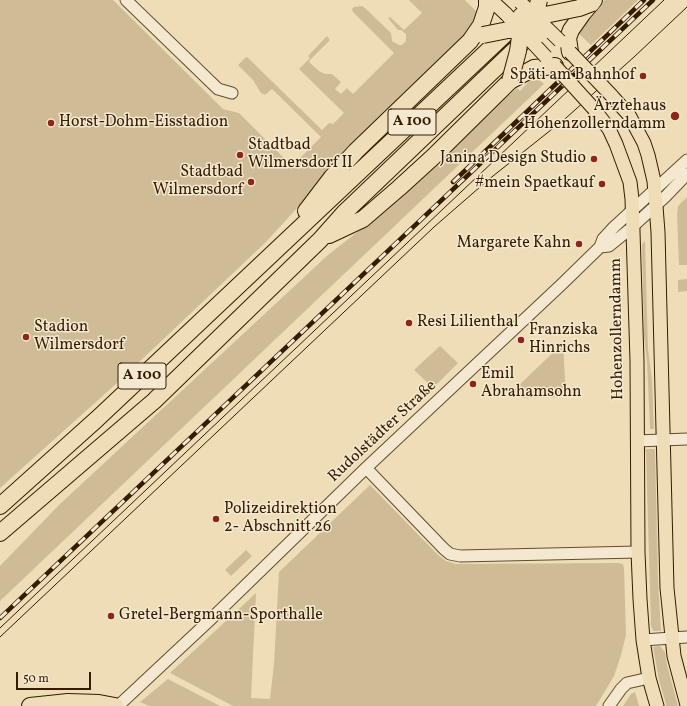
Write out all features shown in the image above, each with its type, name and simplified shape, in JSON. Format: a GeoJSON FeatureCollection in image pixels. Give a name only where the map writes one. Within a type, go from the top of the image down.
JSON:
{"type":"FeatureCollection","features":[{"type":"Feature","properties":{"kind":"highway"},"geometry":{"type":"LineString","coordinates":[[282,244],[332,176],[356,151],[476,38],[487,7],[487,0]]}},
{"type":"Feature","properties":{"kind":"highway"},"geometry":{"type":"LineString","coordinates":[[476,38],[505,30],[520,13],[540,0]]}},
{"type":"Feature","properties":{"kind":"highway","name":"A 100"},"geometry":{"type":"LineString","coordinates":[[0,506],[96,419],[540,0]]}},
{"type":"Feature","properties":{"kind":"highway","name":"A 100"},"geometry":{"type":"LineString","coordinates":[[0,533],[154,401],[320,240],[344,213],[568,0]]}},
{"type":"Feature","properties":{"kind":"highway"},"geometry":{"type":"LineString","coordinates":[[520,13],[568,11],[593,1]]}},
{"type":"Feature","properties":{"kind":"highway"},"geometry":{"type":"LineString","coordinates":[[520,13],[540,34],[565,47],[571,30],[593,1]]}},
{"type":"Feature","properties":{"kind":"highway"},"geometry":{"type":"LineString","coordinates":[[510,81],[517,59],[520,13]]}},
{"type":"Feature","properties":{"kind":"highway"},"geometry":{"type":"LineString","coordinates":[[320,240],[362,219],[393,194],[510,81],[534,68],[551,62],[540,34]]}},
{"type":"Feature","properties":{"kind":"highway"},"geometry":{"type":"LineString","coordinates":[[0,546],[36,502]]}},
{"type":"Feature","properties":{"kind":"highway"},"geometry":{"type":"LineString","coordinates":[[30,706],[68,702],[99,703],[116,706]]}},
{"type":"Feature","properties":{"kind":"main road","name":"Hohenzollerndamm"},"geometry":{"type":"LineString","coordinates":[[491,0],[520,13],[565,47],[611,94],[629,115],[644,142],[650,160],[655,188],[658,232],[667,581],[672,638],[678,675],[687,705]]}},
{"type":"Feature","properties":{"kind":"main road","name":"Hohenzollerndamm"},"geometry":{"type":"LineString","coordinates":[[520,13],[551,62],[594,109],[609,129],[622,158],[630,182],[633,209],[638,552],[643,640],[649,678],[657,706]]}},
{"type":"Feature","properties":{"kind":"street"},"geometry":{"type":"LineString","coordinates":[[126,0],[218,88],[232,93]]}},
{"type":"Feature","properties":{"kind":"street","name":"Rudolstädter Straße"},"geometry":{"type":"LineString","coordinates":[[116,706],[211,619],[366,468],[600,247],[603,239],[633,209],[687,160]]}},
{"type":"Feature","properties":{"kind":"street","name":"Rudolstädter Straße"},"geometry":{"type":"LineString","coordinates":[[600,247],[609,246],[633,226],[687,174]]}},
{"type":"Feature","properties":{"kind":"street"},"geometry":{"type":"LineString","coordinates":[[637,441],[687,439]]}},
{"type":"Feature","properties":{"kind":"street"},"geometry":{"type":"LineString","coordinates":[[366,468],[450,554],[460,556],[638,552]]}},
{"type":"Feature","properties":{"kind":"street"},"geometry":{"type":"LineString","coordinates":[[643,640],[687,637]]}},
{"type":"Feature","properties":{"kind":"street"},"geometry":{"type":"LineString","coordinates":[[609,706],[627,683],[649,678]]}},
{"type":"Feature","properties":{"kind":"shaded area"},"geometry":{"type":"Polygon","coordinates":[[[0,0],[113,0],[223,109],[239,113],[292,166],[321,137],[272,89],[265,95],[261,93],[253,80],[238,65],[245,58],[247,57],[322,130],[329,123],[333,124],[344,113],[299,69],[310,58],[308,56],[327,36],[330,40],[309,61],[319,71],[325,74],[332,74],[341,82],[335,89],[341,94],[347,88],[353,94],[394,53],[353,12],[352,9],[354,7],[362,6],[366,9],[391,33],[392,41],[399,45],[402,45],[406,41],[406,34],[401,30],[398,30],[388,18],[390,17],[404,30],[422,13],[409,0],[465,0],[480,15],[460,44],[349,151],[266,242],[116,384],[0,488],[0,0]]]}},
{"type":"Feature","properties":{"kind":"shaded area"},"geometry":{"type":"Polygon","coordinates":[[[605,0],[638,0],[591,45],[578,33],[605,0]]]}},
{"type":"Feature","properties":{"kind":"shaded area"},"geometry":{"type":"Polygon","coordinates":[[[535,75],[544,84],[0,601],[0,566],[60,504],[328,255],[379,215],[495,107],[517,88],[520,91],[535,75]]]}},
{"type":"Feature","properties":{"kind":"shaded area"},"geometry":{"type":"Polygon","coordinates":[[[687,197],[687,265],[679,265],[677,214],[678,206],[687,197]]]}},
{"type":"Feature","properties":{"kind":"shaded area"},"geometry":{"type":"Polygon","coordinates":[[[645,241],[648,349],[652,380],[654,429],[650,429],[647,361],[644,337],[642,244],[645,241]]]}},
{"type":"Feature","properties":{"kind":"shaded area"},"geometry":{"type":"Polygon","coordinates":[[[687,279],[687,291],[678,292],[678,280],[687,279]]]}},
{"type":"Feature","properties":{"kind":"shaded area"},"geometry":{"type":"Polygon","coordinates":[[[563,343],[566,397],[521,398],[514,390],[563,343]]]}},
{"type":"Feature","properties":{"kind":"shaded area"},"geometry":{"type":"Polygon","coordinates":[[[440,346],[458,363],[433,388],[414,370],[440,346]]]}},
{"type":"Feature","properties":{"kind":"shaded area"},"geometry":{"type":"Polygon","coordinates":[[[645,450],[655,450],[658,580],[661,631],[653,631],[651,625],[645,450]]]}},
{"type":"Feature","properties":{"kind":"shaded area"},"geometry":{"type":"Polygon","coordinates":[[[370,485],[437,554],[446,561],[456,564],[623,564],[626,635],[614,676],[596,706],[233,706],[170,673],[256,593],[251,698],[270,699],[274,664],[279,572],[370,485]]]}},
{"type":"Feature","properties":{"kind":"shaded area"},"geometry":{"type":"Polygon","coordinates":[[[246,550],[252,556],[231,576],[225,570],[246,550]]]}},
{"type":"Feature","properties":{"kind":"shaded area"},"geometry":{"type":"Polygon","coordinates":[[[660,646],[665,652],[678,706],[666,706],[659,680],[653,647],[660,646]]]}},
{"type":"Feature","properties":{"kind":"shaded area"},"geometry":{"type":"Polygon","coordinates":[[[168,679],[220,706],[149,706],[140,702],[168,679]]]}},
{"type":"Feature","properties":{"kind":"shaded area"},"geometry":{"type":"Polygon","coordinates":[[[635,692],[639,706],[623,706],[631,694],[635,692]]]}},
{"type":"Feature","properties":{"kind":"tram line"},"geometry":{"type":"LineString","coordinates":[[0,628],[664,0]]}},
{"type":"Feature","properties":{"kind":"tram line"},"geometry":{"type":"LineString","coordinates":[[0,637],[434,227],[488,180],[566,118],[687,7]]}},
{"type":"Feature","properties":{"kind":"railway"},"geometry":{"type":"LineString","coordinates":[[453,182],[644,0]]}},
{"type":"Feature","properties":{"kind":"railway"},"geometry":{"type":"LineString","coordinates":[[0,618],[653,0]]}},
{"type":"Feature","properties":{"kind":"place","name":"Späti am Bahnhof"},"geometry":{"type":"Point","coordinates":[643,76]}},
{"type":"Feature","properties":{"kind":"place","name":"Ärztehaus Hohenzollerndamm"},"geometry":{"type":"Point","coordinates":[675,116]}},
{"type":"Feature","properties":{"kind":"place","name":"Horst-Dohm-Eisstadion"},"geometry":{"type":"Point","coordinates":[51,123]}},
{"type":"Feature","properties":{"kind":"place","name":"Stadtbad Wilmersdorf II"},"geometry":{"type":"Point","coordinates":[240,155]}},
{"type":"Feature","properties":{"kind":"place","name":"Janina Design Studio"},"geometry":{"type":"Point","coordinates":[594,159]}},
{"type":"Feature","properties":{"kind":"place","name":"Stadtbad Wilmersdorf"},"geometry":{"type":"Point","coordinates":[251,182]}},
{"type":"Feature","properties":{"kind":"place","name":"#mein Spaetkauf"},"geometry":{"type":"Point","coordinates":[602,184]}},
{"type":"Feature","properties":{"kind":"place","name":"Margarete Kahn"},"geometry":{"type":"Point","coordinates":[579,244]}},
{"type":"Feature","properties":{"kind":"place","name":"Resi Lilienthal"},"geometry":{"type":"Point","coordinates":[409,323]}},
{"type":"Feature","properties":{"kind":"place","name":"Stadion Wilmersdorf"},"geometry":{"type":"Point","coordinates":[26,337]}},
{"type":"Feature","properties":{"kind":"place","name":"Franziska Hinrichs"},"geometry":{"type":"Point","coordinates":[521,340]}},
{"type":"Feature","properties":{"kind":"place","name":"Emil Abrahamsohn"},"geometry":{"type":"Point","coordinates":[473,384]}},
{"type":"Feature","properties":{"kind":"place","name":"Polizeidirektion 2- Abschnitt 26"},"geometry":{"type":"Point","coordinates":[216,519]}},
{"type":"Feature","properties":{"kind":"place","name":"Gretel-Bergmann-Sporthalle"},"geometry":{"type":"Point","coordinates":[111,616]}}]}
